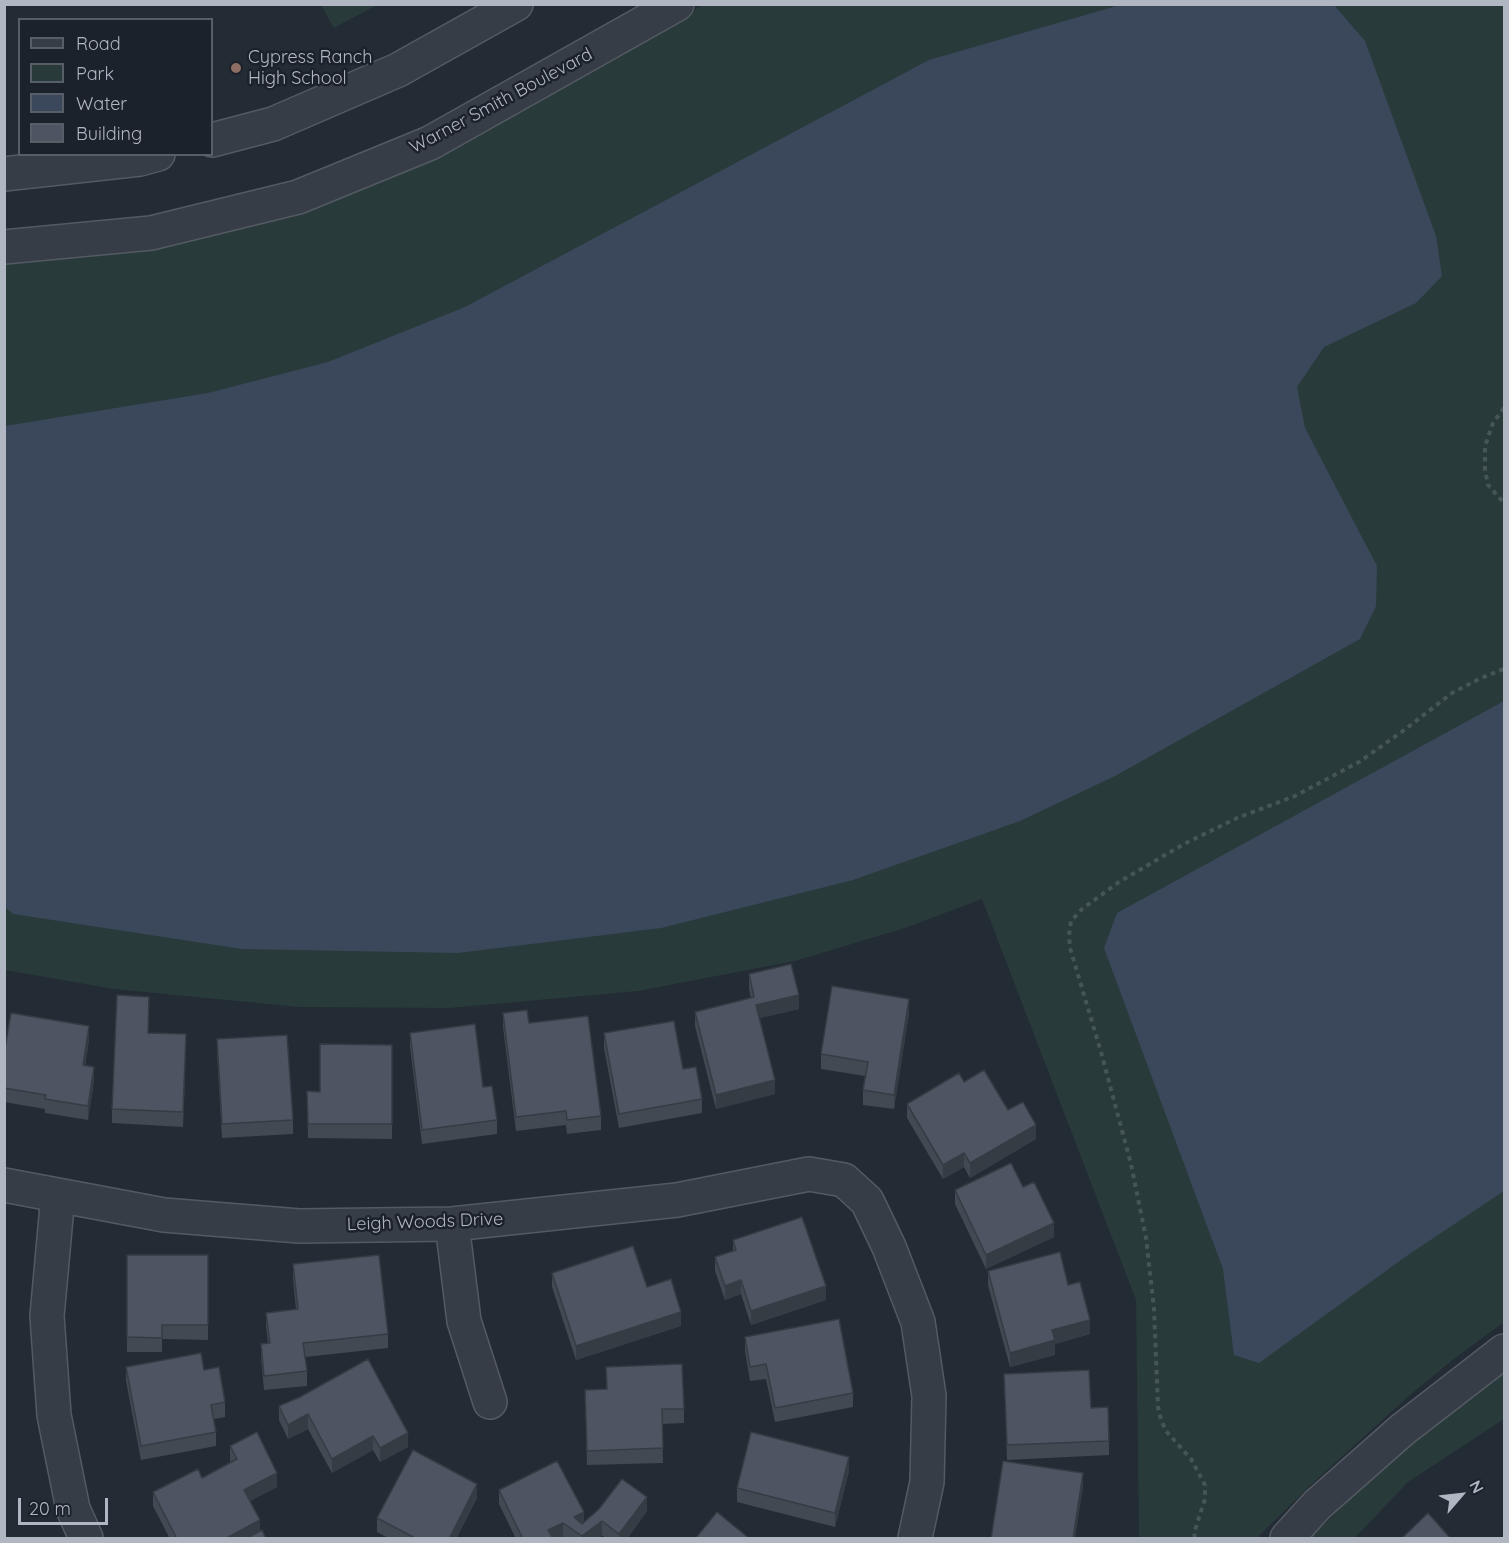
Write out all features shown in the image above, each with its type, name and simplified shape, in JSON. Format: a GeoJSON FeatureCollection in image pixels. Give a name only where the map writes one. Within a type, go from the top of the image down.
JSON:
{"type":"FeatureCollection","features":[{"type":"Feature","properties":{"kind":"street"},"geometry":{"type":"LineString","coordinates":[[213,140],[273,124],[398,70],[516,4]]}},
{"type":"Feature","properties":{"kind":"street","name":"Warner Smith Boulevard"},"geometry":{"type":"LineString","coordinates":[[4,247],[151,233],[298,196],[430,143],[677,4]]}},
{"type":"Feature","properties":{"kind":"street"},"geometry":{"type":"LineString","coordinates":[[4,174],[151,156]]}},
{"type":"Feature","properties":{"kind":"street","name":"Leigh Woods Drive"},"geometry":{"type":"LineString","coordinates":[[4,1185],[164,1215],[300,1226],[452,1224],[677,1200],[809,1174],[844,1180],[867,1201],[889,1247],[918,1322],[929,1396],[927,1482],[915,1539]]}},
{"type":"Feature","properties":{"kind":"street"},"geometry":{"type":"LineString","coordinates":[[57,1195],[47,1316],[54,1415],[73,1509],[86,1539]]}},
{"type":"Feature","properties":{"kind":"street"},"geometry":{"type":"LineString","coordinates":[[452,1224],[464,1321],[490,1402]]}},
{"type":"Feature","properties":{"kind":"street"},"geometry":{"type":"LineString","coordinates":[[1287,1539],[1317,1505],[1402,1430],[1504,1352]]}},
{"type":"Feature","properties":{"kind":"path"},"geometry":{"type":"LineString","coordinates":[[1504,408],[1493,423],[1485,446],[1488,485],[1504,503]]}},
{"type":"Feature","properties":{"kind":"path"},"geometry":{"type":"LineString","coordinates":[[1195,1539],[1205,1499],[1205,1485],[1191,1460],[1161,1420],[1158,1407],[1154,1308],[1146,1238],[1125,1142],[1070,948],[1071,921],[1082,909],[1119,882],[1184,844],[1238,818],[1295,796],[1359,762],[1452,693],[1504,669]]}},
{"type":"Feature","properties":{"kind":"green space"},"geometry":{"type":"Polygon","coordinates":[[[321,5],[377,5],[334,28],[321,5]]]}},
{"type":"Feature","properties":{"kind":"green space"},"geometry":{"type":"Polygon","coordinates":[[[703,5],[1504,5],[1504,1322],[1410,1395],[1316,1480],[1257,1538],[1139,1538],[1136,1300],[982,899],[905,928],[795,961],[638,991],[449,1008],[299,1007],[114,989],[5,970],[4,263],[121,252],[480,126],[703,5]]]}},
{"type":"Feature","properties":{"kind":"green space"},"geometry":{"type":"Polygon","coordinates":[[[1504,1368],[1504,1419],[1408,1482],[1355,1538],[1310,1538],[1386,1465],[1477,1387],[1504,1368]]]}},
{"type":"Feature","properties":{"kind":"water"},"geometry":{"type":"Polygon","coordinates":[[[1120,5],[1334,5],[1365,41],[1436,236],[1442,276],[1416,303],[1324,347],[1297,387],[1305,428],[1377,566],[1376,606],[1360,639],[1115,776],[1020,821],[853,880],[661,928],[458,953],[242,949],[13,914],[5,907],[5,426],[208,393],[328,362],[465,307],[929,60],[1120,5]]]}},
{"type":"Feature","properties":{"kind":"water"},"geometry":{"type":"Polygon","coordinates":[[[1504,701],[1504,1191],[1405,1257],[1259,1363],[1234,1355],[1223,1269],[1104,948],[1117,913],[1504,701]]]}},
{"type":"Feature","properties":{"kind":"building"},"geometry":{"type":"Polygon","coordinates":[[[791,964],[799,995],[756,1005],[775,1080],[716,1095],[695,1012],[754,997],[749,974],[791,964]]]}},
{"type":"Feature","properties":{"kind":"building"},"geometry":{"type":"Polygon","coordinates":[[[832,986],[909,999],[894,1095],[863,1090],[868,1062],[821,1054],[832,986]]]}},
{"type":"Feature","properties":{"kind":"building"},"geometry":{"type":"Polygon","coordinates":[[[117,995],[149,997],[148,1033],[186,1034],[183,1112],[112,1109],[117,995]]]}},
{"type":"Feature","properties":{"kind":"building"},"geometry":{"type":"Polygon","coordinates":[[[527,1010],[529,1023],[588,1016],[601,1116],[567,1120],[566,1111],[516,1117],[503,1013],[527,1010]]]}},
{"type":"Feature","properties":{"kind":"building"},"geometry":{"type":"Polygon","coordinates":[[[11,1013],[89,1026],[83,1065],[94,1067],[88,1106],[45,1099],[46,1095],[4,1088],[4,1054],[11,1013]]]}},
{"type":"Feature","properties":{"kind":"building"},"geometry":{"type":"Polygon","coordinates":[[[674,1021],[683,1069],[696,1067],[702,1099],[619,1114],[604,1033],[674,1021]]]}},
{"type":"Feature","properties":{"kind":"building"},"geometry":{"type":"Polygon","coordinates":[[[475,1024],[483,1087],[492,1086],[497,1120],[422,1130],[410,1033],[475,1024]]]}},
{"type":"Feature","properties":{"kind":"building"},"geometry":{"type":"Polygon","coordinates":[[[287,1035],[293,1120],[222,1124],[217,1039],[287,1035]]]}},
{"type":"Feature","properties":{"kind":"building"},"geometry":{"type":"Polygon","coordinates":[[[320,1044],[392,1045],[392,1124],[308,1124],[307,1091],[320,1092],[320,1044]]]}},
{"type":"Feature","properties":{"kind":"building"},"geometry":{"type":"Polygon","coordinates":[[[984,1070],[1008,1110],[1023,1102],[1036,1125],[970,1163],[964,1153],[943,1165],[907,1104],[959,1073],[964,1082],[984,1070]]]}},
{"type":"Feature","properties":{"kind":"building"},"geometry":{"type":"Polygon","coordinates":[[[1011,1163],[1023,1187],[1034,1182],[1054,1223],[986,1255],[955,1190],[1011,1163]]]}},
{"type":"Feature","properties":{"kind":"building"},"geometry":{"type":"Polygon","coordinates":[[[802,1217],[826,1286],[751,1311],[741,1280],[725,1286],[715,1257],[736,1250],[733,1240],[802,1217]]]}},
{"type":"Feature","properties":{"kind":"building"},"geometry":{"type":"Polygon","coordinates":[[[633,1246],[647,1287],[671,1279],[681,1312],[576,1346],[552,1273],[633,1246]]]}},
{"type":"Feature","properties":{"kind":"building"},"geometry":{"type":"Polygon","coordinates":[[[1060,1252],[1068,1285],[1080,1282],[1090,1320],[1052,1330],[1055,1340],[1010,1353],[988,1271],[1060,1252]]]}},
{"type":"Feature","properties":{"kind":"building"},"geometry":{"type":"Polygon","coordinates":[[[127,1255],[208,1255],[208,1325],[162,1325],[162,1338],[127,1337],[127,1255]]]}},
{"type":"Feature","properties":{"kind":"building"},"geometry":{"type":"Polygon","coordinates":[[[379,1255],[388,1334],[303,1343],[307,1371],[264,1376],[261,1344],[270,1343],[266,1313],[298,1309],[293,1264],[379,1255]]]}},
{"type":"Feature","properties":{"kind":"building"},"geometry":{"type":"Polygon","coordinates":[[[839,1319],[853,1393],[775,1408],[766,1364],[750,1367],[745,1337],[839,1319]]]}},
{"type":"Feature","properties":{"kind":"building"},"geometry":{"type":"Polygon","coordinates":[[[201,1353],[204,1370],[219,1367],[225,1402],[211,1405],[216,1432],[141,1446],[126,1367],[201,1353]]]}},
{"type":"Feature","properties":{"kind":"building"},"geometry":{"type":"Polygon","coordinates":[[[368,1359],[408,1433],[380,1448],[373,1436],[332,1459],[308,1414],[288,1425],[279,1406],[300,1397],[368,1359]]]}},
{"type":"Feature","properties":{"kind":"building"},"geometry":{"type":"Polygon","coordinates":[[[682,1364],[684,1409],[662,1409],[663,1448],[587,1451],[585,1390],[607,1389],[606,1367],[682,1364]]]}},
{"type":"Feature","properties":{"kind":"building"},"geometry":{"type":"Polygon","coordinates":[[[1089,1370],[1091,1408],[1108,1407],[1109,1441],[1007,1445],[1004,1374],[1089,1370]]]}},
{"type":"Feature","properties":{"kind":"building"},"geometry":{"type":"Polygon","coordinates":[[[257,1432],[277,1473],[244,1490],[260,1520],[225,1539],[177,1539],[153,1492],[198,1469],[202,1478],[237,1459],[230,1446],[257,1432]]]}},
{"type":"Feature","properties":{"kind":"building"},"geometry":{"type":"Polygon","coordinates":[[[751,1432],[849,1457],[835,1513],[737,1488],[751,1432]]]}},
{"type":"Feature","properties":{"kind":"building"},"geometry":{"type":"Polygon","coordinates":[[[413,1450],[477,1484],[449,1539],[417,1539],[377,1518],[413,1450]]]}},
{"type":"Feature","properties":{"kind":"building"},"geometry":{"type":"Polygon","coordinates":[[[557,1461],[584,1512],[574,1517],[582,1524],[599,1509],[622,1479],[647,1497],[619,1534],[602,1521],[582,1536],[563,1523],[548,1530],[553,1539],[523,1539],[499,1490],[557,1461]]]}},
{"type":"Feature","properties":{"kind":"building"},"geometry":{"type":"Polygon","coordinates":[[[1003,1461],[1083,1473],[1073,1539],[991,1539],[1003,1461]]]}},
{"type":"Feature","properties":{"kind":"building"},"geometry":{"type":"Polygon","coordinates":[[[717,1512],[750,1539],[695,1539],[717,1512]]]}},
{"type":"Feature","properties":{"kind":"building"},"geometry":{"type":"Polygon","coordinates":[[[1428,1513],[1451,1539],[1401,1539],[1428,1513]]]}},
{"type":"Feature","properties":{"kind":"building"},"geometry":{"type":"Polygon","coordinates":[[[262,1530],[266,1539],[245,1539],[262,1530]]]}},
{"type":"Feature","properties":{"kind":"place","name":"Cypress Ranch High School"},"geometry":{"type":"Point","coordinates":[236,68]}}]}
